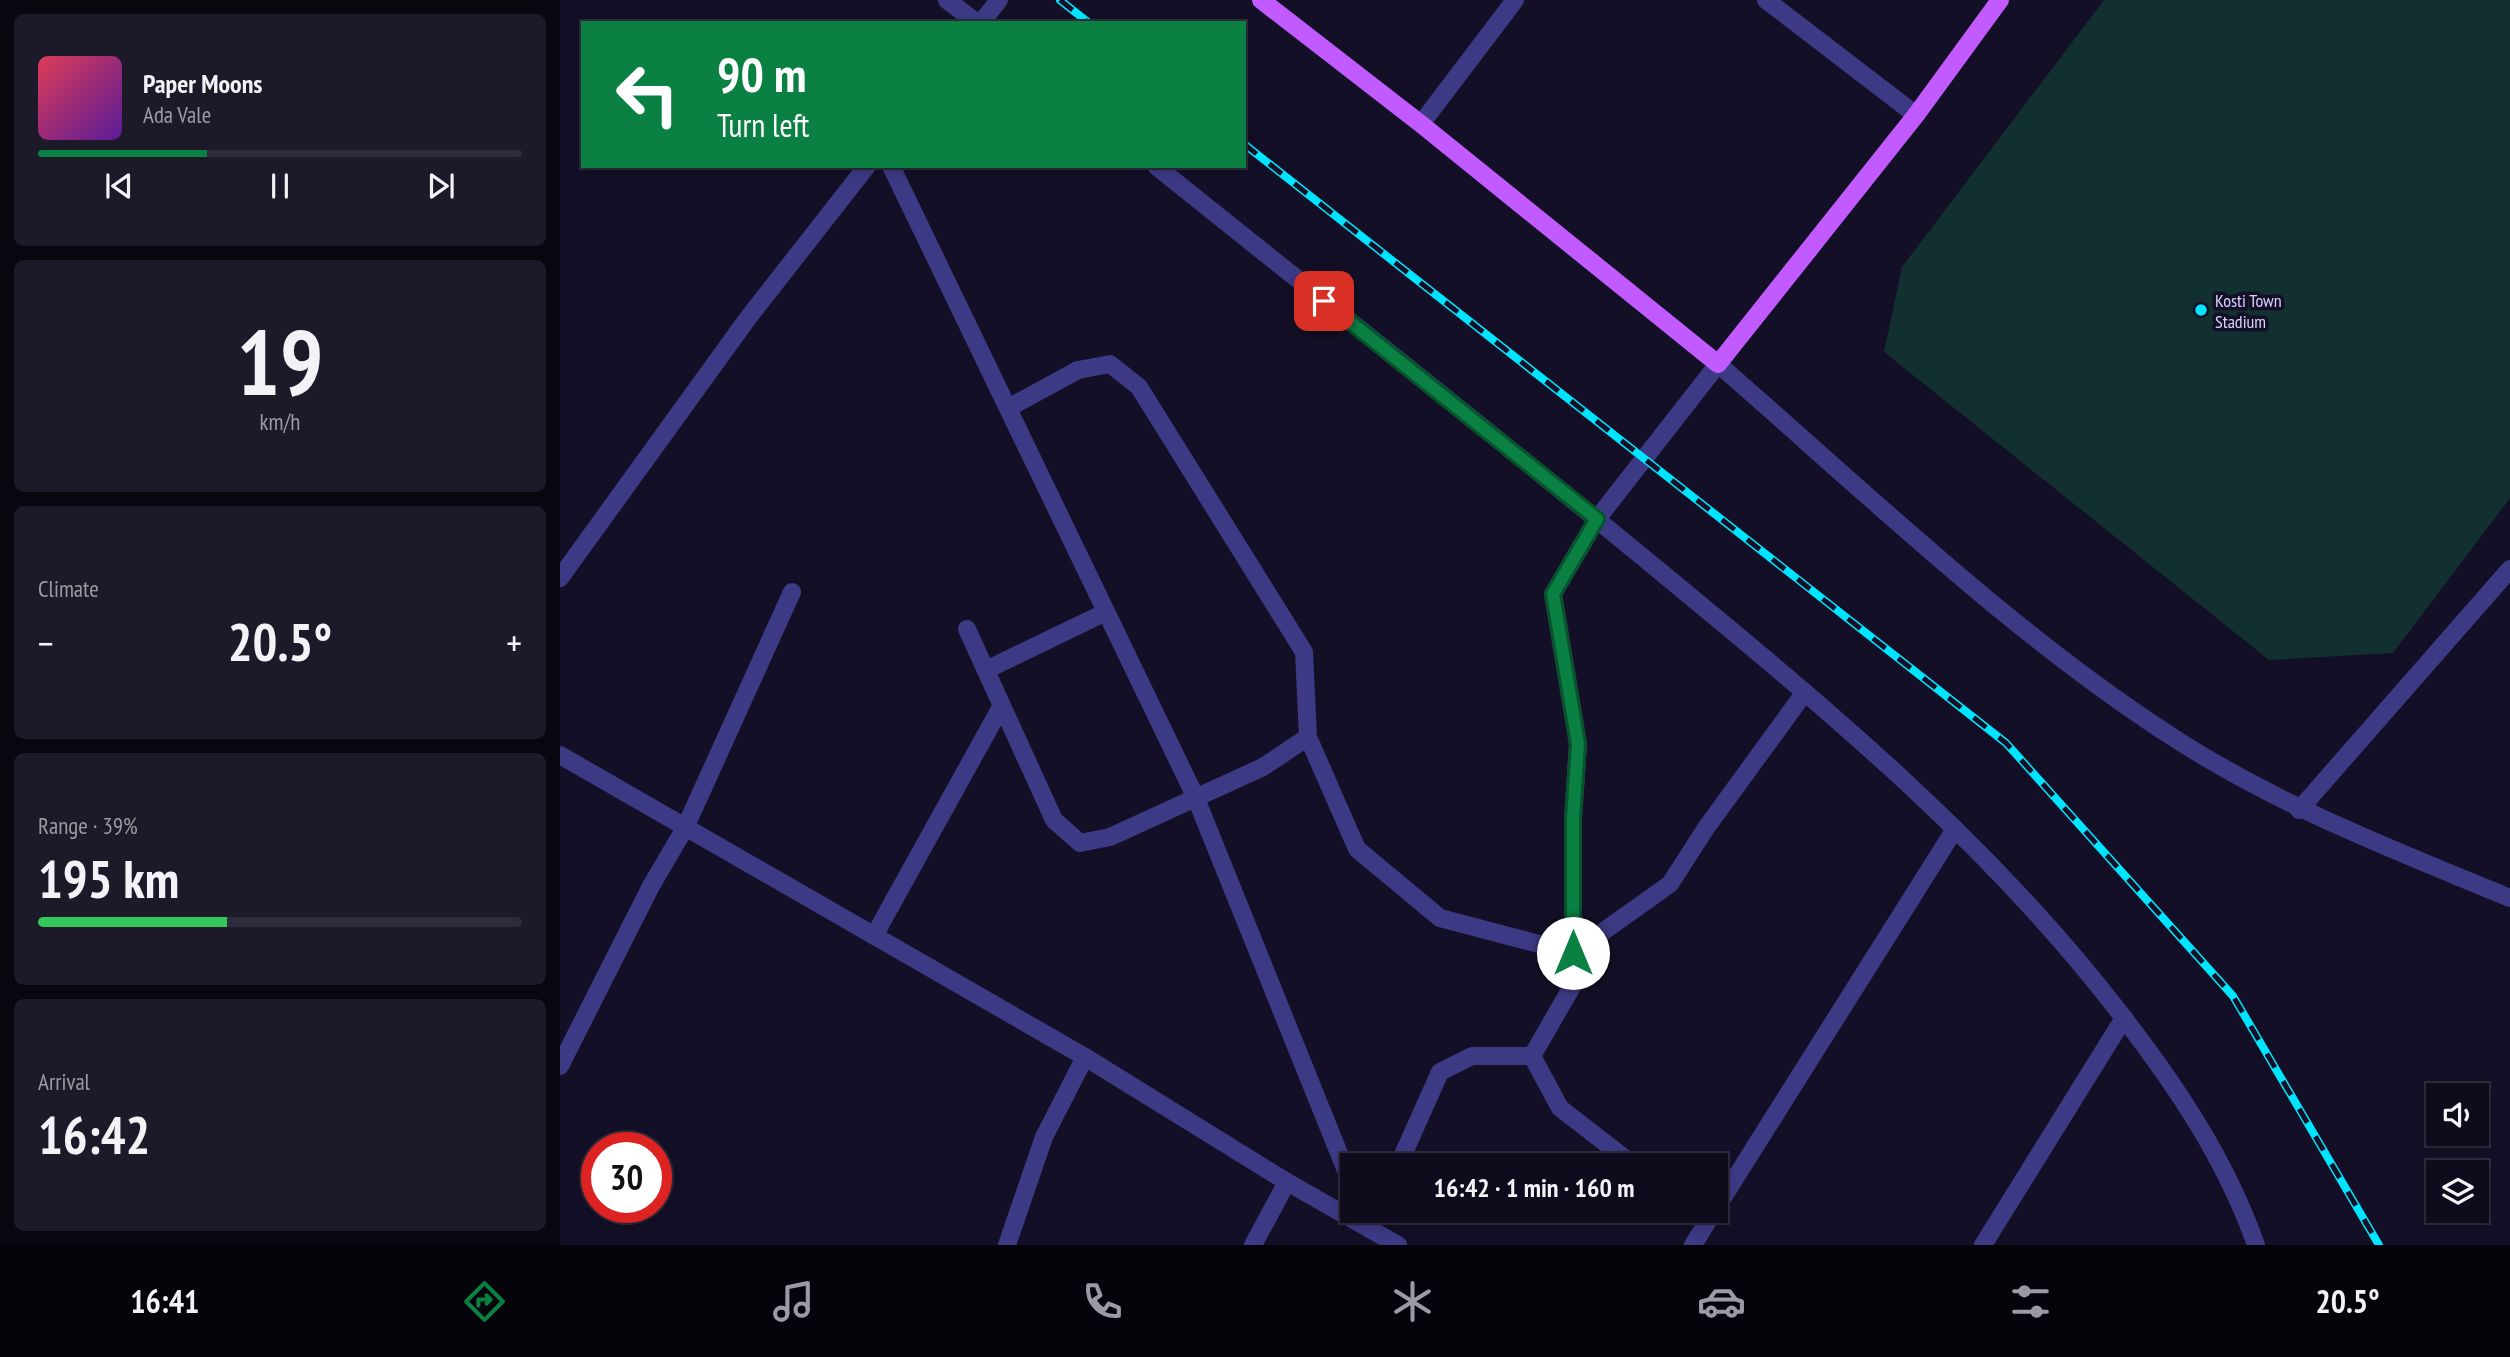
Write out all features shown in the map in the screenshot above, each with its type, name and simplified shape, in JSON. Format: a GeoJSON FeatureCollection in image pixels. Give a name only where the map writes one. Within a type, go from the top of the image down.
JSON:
{"type":"FeatureCollection","features":[{"type":"Feature","properties":{"kind":"main road"},"geometry":{"type":"LineString","coordinates":[[1261,0],[1421,124],[1718,364],[1916,115],[2000,0]]}},
{"type":"Feature","properties":{"kind":"street"},"geometry":{"type":"LineString","coordinates":[[947,0],[976,21]]}},
{"type":"Feature","properties":{"kind":"street"},"geometry":{"type":"LineString","coordinates":[[981,21],[999,0]]}},
{"type":"Feature","properties":{"kind":"street"},"geometry":{"type":"LineString","coordinates":[[1421,124],[1515,0]]}},
{"type":"Feature","properties":{"kind":"street"},"geometry":{"type":"LineString","coordinates":[[1766,0],[1916,115]]}},
{"type":"Feature","properties":{"kind":"street"},"geometry":{"type":"LineString","coordinates":[[560,578],[748,318],[865,168]]}},
{"type":"Feature","properties":{"kind":"street"},"geometry":{"type":"LineString","coordinates":[[892,168],[1104,614],[1195,796],[1340,1156]]}},
{"type":"Feature","properties":{"kind":"street"},"geometry":{"type":"LineString","coordinates":[[1158,168],[1597,519],[1887,762],[2049,924],[2168,1075],[2217,1157],[2256,1245]]}},
{"type":"Feature","properties":{"kind":"street"},"geometry":{"type":"LineString","coordinates":[[1008,408],[1078,370],[1110,364],[1139,387],[1304,652],[1308,737],[1356,849],[1440,918],[1573,953]]}},
{"type":"Feature","properties":{"kind":"street"},"geometry":{"type":"LineString","coordinates":[[1532,1056],[1573,985],[1573,819],[1578,744],[1553,594],[1597,519],[1718,364],[2044,647],[2185,746],[2300,810],[2510,898]]}},
{"type":"Feature","properties":{"kind":"street"},"geometry":{"type":"LineString","coordinates":[[2300,810],[2510,569]]}},
{"type":"Feature","properties":{"kind":"street"},"geometry":{"type":"LineString","coordinates":[[560,1066],[651,886],[685,828],[792,592]]}},
{"type":"Feature","properties":{"kind":"street"},"geometry":{"type":"LineString","coordinates":[[986,670],[1104,614]]}},
{"type":"Feature","properties":{"kind":"street"},"geometry":{"type":"LineString","coordinates":[[967,629],[1054,820],[1080,842],[1110,837],[1263,767],[1308,737]]}},
{"type":"Feature","properties":{"kind":"street"},"geometry":{"type":"LineString","coordinates":[[1573,953],[1670,884],[1706,828],[1805,692]]}},
{"type":"Feature","properties":{"kind":"street"},"geometry":{"type":"LineString","coordinates":[[874,936],[1001,706]]}},
{"type":"Feature","properties":{"kind":"street"},"geometry":{"type":"LineString","coordinates":[[560,755],[1085,1057],[1287,1182],[1398,1245]]}},
{"type":"Feature","properties":{"kind":"street"},"geometry":{"type":"LineString","coordinates":[[1728,1182],[1955,829]]}},
{"type":"Feature","properties":{"kind":"street"},"geometry":{"type":"LineString","coordinates":[[1983,1245],[2124,1018]]}},
{"type":"Feature","properties":{"kind":"street"},"geometry":{"type":"LineString","coordinates":[[1404,1153],[1440,1072],[1472,1056],[1532,1056]]}},
{"type":"Feature","properties":{"kind":"street"},"geometry":{"type":"LineString","coordinates":[[1532,1056],[1560,1108],[1618,1153]]}},
{"type":"Feature","properties":{"kind":"street"},"geometry":{"type":"LineString","coordinates":[[1007,1245],[1044,1137],[1085,1057]]}},
{"type":"Feature","properties":{"kind":"street"},"geometry":{"type":"LineString","coordinates":[[1253,1245],[1287,1182]]}},
{"type":"Feature","properties":{"kind":"street"},"geometry":{"type":"LineString","coordinates":[[1367,1223],[1369,1229]]}},
{"type":"Feature","properties":{"kind":"street"},"geometry":{"type":"LineString","coordinates":[[1369,1229],[1372,1223]]}},
{"type":"Feature","properties":{"kind":"street"},"geometry":{"type":"LineString","coordinates":[[1693,1245],[1703,1223]]}},
{"type":"Feature","properties":{"kind":"green space","name":"Kosti Town Stadium"},"geometry":{"type":"Polygon","coordinates":[[[2104,0],[2510,0],[2510,498],[2393,653],[2269,660],[1884,352],[1902,267],[2104,0]]]}},
{"type":"Feature","properties":{"kind":"railway"},"geometry":{"type":"LineString","coordinates":[[1060,0],[1086,21]]}},
{"type":"Feature","properties":{"kind":"railway"},"geometry":{"type":"LineString","coordinates":[[1246,146],[2006,743],[2233,996],[2379,1245]]}},
{"type":"Feature","properties":{"kind":"place","name":"Kosti Town Stadium"},"geometry":{"type":"Point","coordinates":[2201,310]}},
{"type":"Feature","properties":{"kind":"route"},"geometry":{"type":"LineString","coordinates":[[1324,301],[1597,519],[1553,594],[1578,744],[1573,819],[1573,953]]}}]}
